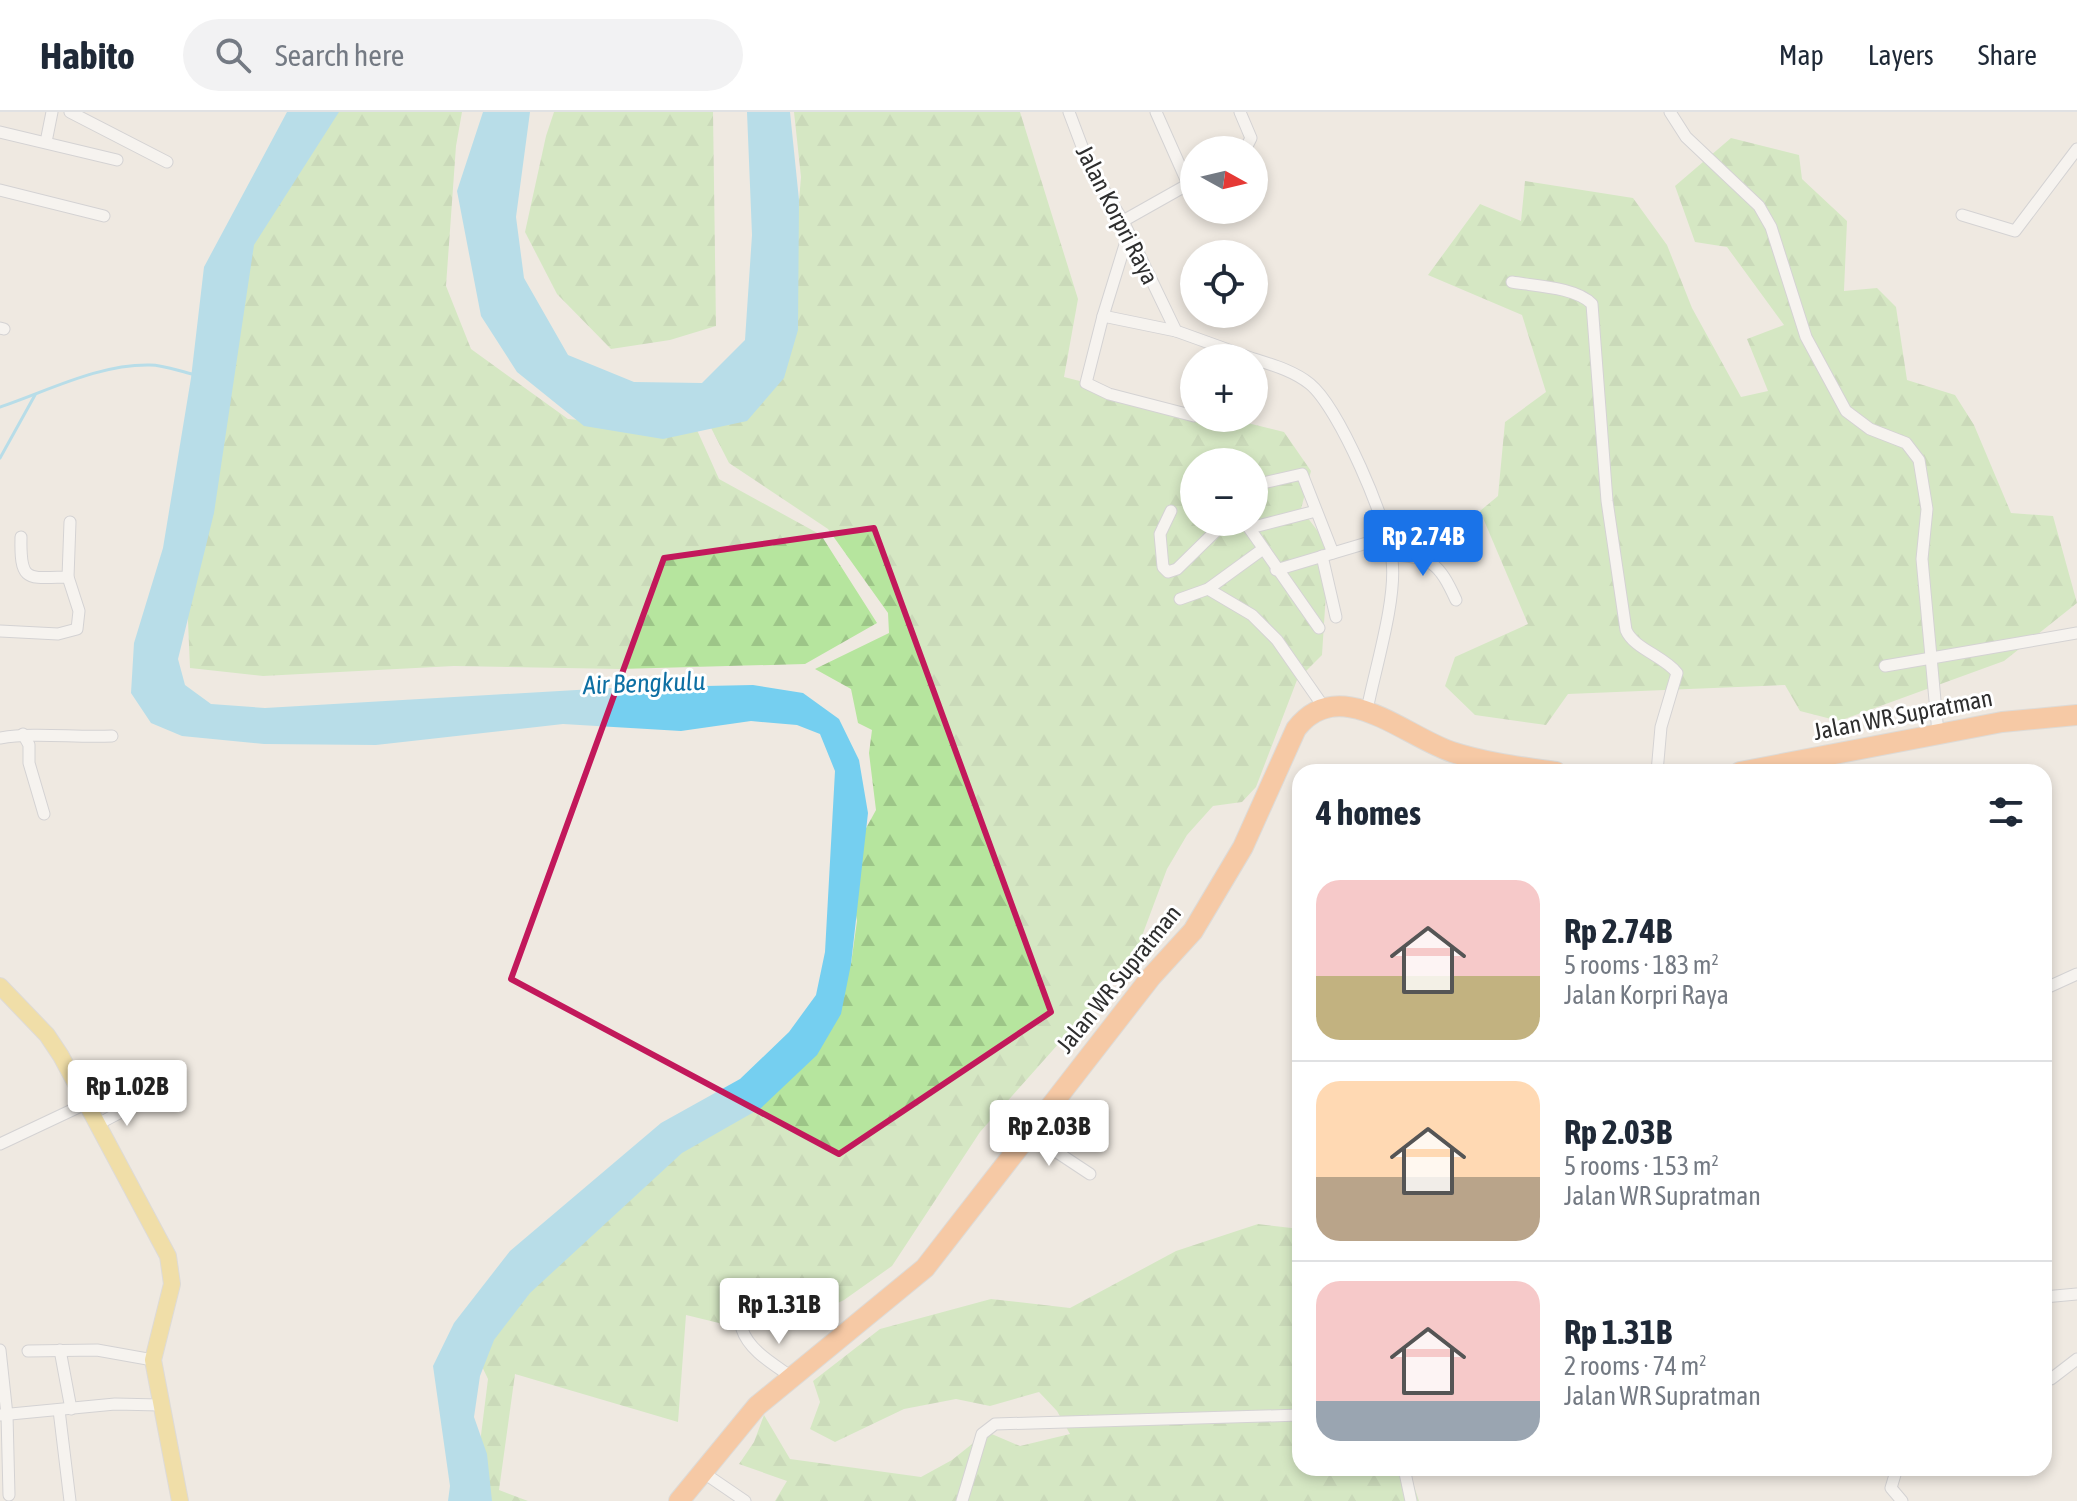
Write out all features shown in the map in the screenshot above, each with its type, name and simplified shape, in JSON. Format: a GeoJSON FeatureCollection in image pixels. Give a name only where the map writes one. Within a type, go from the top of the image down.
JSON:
{"type":"FeatureCollection","features":[{"type":"Feature","properties":{"kind":"highway"},"geometry":{"type":"LineString","coordinates":[[1323,706],[1367,710],[1468,757],[1509,764]]}},
{"type":"Feature","properties":{"kind":"highway","name":"Jalan WR Supratman"},"geometry":{"type":"LineString","coordinates":[[679,1501],[741,1421],[925,1268],[1151,977],[1193,931],[1243,847],[1296,729],[1305,717],[1323,706]]}},
{"type":"Feature","properties":{"kind":"highway","name":"Jalan WR Supratman"},"geometry":{"type":"LineString","coordinates":[[1781,764],[1938,733],[2040,717],[2077,715]]}},
{"type":"Feature","properties":{"kind":"main road"},"geometry":{"type":"LineString","coordinates":[[0,986],[47,1035],[154,1226],[171,1267],[172,1284],[153,1360],[180,1501]]}},
{"type":"Feature","properties":{"kind":"street"},"geometry":{"type":"LineString","coordinates":[[46,142],[52,112]]}},
{"type":"Feature","properties":{"kind":"street"},"geometry":{"type":"LineString","coordinates":[[70,112],[167,162]]}},
{"type":"Feature","properties":{"kind":"street","name":"Jalan Korpri Raya"},"geometry":{"type":"LineString","coordinates":[[1069,112],[1089,165],[1123,221],[1176,331]]}},
{"type":"Feature","properties":{"kind":"street"},"geometry":{"type":"LineString","coordinates":[[1156,112],[1180,161]]}},
{"type":"Feature","properties":{"kind":"street"},"geometry":{"type":"LineString","coordinates":[[1240,112],[1250,136]]}},
{"type":"Feature","properties":{"kind":"street"},"geometry":{"type":"LineString","coordinates":[[1670,112],[1686,137],[1759,206],[1771,227],[1806,337],[1846,411],[1870,429],[1906,443],[1919,460],[1926,495],[1922,559],[1938,733]]}},
{"type":"Feature","properties":{"kind":"street"},"geometry":{"type":"LineString","coordinates":[[0,132],[117,160]]}},
{"type":"Feature","properties":{"kind":"street"},"geometry":{"type":"LineString","coordinates":[[1962,215],[2015,231],[2077,149]]}},
{"type":"Feature","properties":{"kind":"street"},"geometry":{"type":"LineString","coordinates":[[1123,221],[1180,189]]}},
{"type":"Feature","properties":{"kind":"street"},"geometry":{"type":"LineString","coordinates":[[0,190],[104,216]]}},
{"type":"Feature","properties":{"kind":"street"},"geometry":{"type":"LineString","coordinates":[[1128,234],[1086,383],[1109,394],[1180,412]]}},
{"type":"Feature","properties":{"kind":"street"},"geometry":{"type":"LineString","coordinates":[[1512,282],[1584,298],[1592,304],[1607,501],[1626,630],[1628,637],[1654,652],[1677,673],[1661,727],[1658,764]]}},
{"type":"Feature","properties":{"kind":"street"},"geometry":{"type":"LineString","coordinates":[[1103,316],[1176,331],[1207,344]]}},
{"type":"Feature","properties":{"kind":"street"},"geometry":{"type":"LineString","coordinates":[[1268,364],[1296,375],[1320,396],[1345,436],[1387,537],[1392,583],[1367,710]]}},
{"type":"Feature","properties":{"kind":"street"},"geometry":{"type":"LineString","coordinates":[[1268,482],[1302,474],[1328,555],[1336,617]]}},
{"type":"Feature","properties":{"kind":"street"},"geometry":{"type":"LineString","coordinates":[[1171,511],[1160,534],[1163,567],[1168,572],[1177,569],[1211,536]]}},
{"type":"Feature","properties":{"kind":"street"},"geometry":{"type":"LineString","coordinates":[[1268,521],[1316,511]]}},
{"type":"Feature","properties":{"kind":"street"},"geometry":{"type":"LineString","coordinates":[[0,631],[58,634],[77,629],[79,611],[68,577],[70,522]]}},
{"type":"Feature","properties":{"kind":"street"},"geometry":{"type":"LineString","coordinates":[[1255,536],[1319,628]]}},
{"type":"Feature","properties":{"kind":"street"},"geometry":{"type":"LineString","coordinates":[[21,537],[20,563],[26,574],[32,578],[68,577]]}},
{"type":"Feature","properties":{"kind":"street"},"geometry":{"type":"LineString","coordinates":[[1276,570],[1387,537]]}},
{"type":"Feature","properties":{"kind":"street"},"geometry":{"type":"LineString","coordinates":[[1180,599],[1208,589],[1263,549]]}},
{"type":"Feature","properties":{"kind":"street"},"geometry":{"type":"LineString","coordinates":[[1391,555],[1428,559],[1446,577],[1456,600]]}},
{"type":"Feature","properties":{"kind":"street"},"geometry":{"type":"LineString","coordinates":[[1208,589],[1252,615],[1277,640],[1323,706]]}},
{"type":"Feature","properties":{"kind":"street"},"geometry":{"type":"LineString","coordinates":[[1885,666],[2077,633]]}},
{"type":"Feature","properties":{"kind":"street"},"geometry":{"type":"LineString","coordinates":[[23,734],[29,745],[29,763],[44,814]]}},
{"type":"Feature","properties":{"kind":"street"},"geometry":{"type":"LineString","coordinates":[[0,738],[23,734],[112,736]]}},
{"type":"Feature","properties":{"kind":"street"},"geometry":{"type":"LineString","coordinates":[[2052,985],[2077,974]]}},
{"type":"Feature","properties":{"kind":"street"},"geometry":{"type":"LineString","coordinates":[[96,1125],[142,1101]]}},
{"type":"Feature","properties":{"kind":"street"},"geometry":{"type":"LineString","coordinates":[[0,1144],[85,1104]]}},
{"type":"Feature","properties":{"kind":"street"},"geometry":{"type":"LineString","coordinates":[[1028,1133],[1090,1174]]}},
{"type":"Feature","properties":{"kind":"street"},"geometry":{"type":"LineString","coordinates":[[2052,1296],[2077,1294]]}},
{"type":"Feature","properties":{"kind":"street"},"geometry":{"type":"LineString","coordinates":[[742,1329],[745,1339],[758,1352],[793,1378]]}},
{"type":"Feature","properties":{"kind":"street"},"geometry":{"type":"LineString","coordinates":[[0,1350],[10,1498]]}},
{"type":"Feature","properties":{"kind":"street"},"geometry":{"type":"LineString","coordinates":[[60,1350],[70,1501]]}},
{"type":"Feature","properties":{"kind":"street"},"geometry":{"type":"LineString","coordinates":[[28,1351],[116,1352],[153,1360]]}},
{"type":"Feature","properties":{"kind":"street"},"geometry":{"type":"LineString","coordinates":[[2052,1378],[2077,1359]]}},
{"type":"Feature","properties":{"kind":"street"},"geometry":{"type":"LineString","coordinates":[[4,1415],[115,1404],[160,1405]]}},
{"type":"Feature","properties":{"kind":"street"},"geometry":{"type":"LineString","coordinates":[[962,1501],[982,1434],[995,1424],[1292,1415]]}},
{"type":"Feature","properties":{"kind":"street"},"geometry":{"type":"LineString","coordinates":[[701,1471],[745,1501]]}},
{"type":"Feature","properties":{"kind":"street"},"geometry":{"type":"LineString","coordinates":[[1406,1476],[1411,1501]]}},
{"type":"Feature","properties":{"kind":"street"},"geometry":{"type":"LineString","coordinates":[[1895,1476],[1891,1488],[1902,1501]]}},
{"type":"Feature","properties":{"kind":"street"},"geometry":{"type":"LineString","coordinates":[[0,1480],[10,1498]]}},
{"type":"Feature","properties":{"kind":"highlighted area"},"geometry":{"type":"Polygon","coordinates":[[[874,528],[1051,1012],[839,1154],[511,979],[664,558],[874,528]]]}},
{"type":"Feature","properties":{"kind":"green space"},"geometry":{"type":"Polygon","coordinates":[[[333,112],[462,112],[456,146],[446,286],[471,349],[568,419],[697,430],[719,479],[821,535],[877,623],[805,664],[620,669],[454,666],[263,676],[190,668],[187,598],[238,273],[301,155],[333,112]]]}},
{"type":"Feature","properties":{"kind":"green space"},"geometry":{"type":"Polygon","coordinates":[[[554,112],[713,112],[716,326],[670,340],[611,349],[557,294],[525,232],[554,112]]]}},
{"type":"Feature","properties":{"kind":"green space"},"geometry":{"type":"Polygon","coordinates":[[[794,112],[1020,112],[1078,299],[1064,377],[1180,406],[1180,432],[1268,432],[1268,428],[1284,432],[1311,471],[1301,509],[1329,546],[1322,655],[1297,680],[1256,787],[1242,802],[1213,806],[1187,835],[1167,869],[1133,960],[980,1132],[892,1266],[844,1300],[811,1316],[790,1313],[773,1301],[723,1324],[686,1315],[678,1422],[515,1374],[499,1490],[528,1501],[482,1501],[480,1443],[488,1379],[474,1350],[500,1314],[840,993],[851,964],[857,921],[847,863],[876,810],[869,753],[872,730],[858,723],[851,689],[815,669],[889,633],[888,613],[828,529],[729,463],[707,420],[788,333],[801,177],[794,112]]]}},
{"type":"Feature","properties":{"kind":"green space"},"geometry":{"type":"Polygon","coordinates":[[[1731,138],[1799,155],[1802,179],[1847,221],[1844,291],[1877,288],[1896,307],[1907,380],[1955,395],[1974,425],[2011,513],[2053,516],[2077,603],[2004,661],[1839,721],[1800,711],[1785,685],[1568,694],[1546,725],[1475,715],[1445,686],[1455,657],[1528,624],[1480,511],[1498,496],[1505,422],[1546,392],[1522,315],[1428,275],[1480,204],[1521,221],[1525,181],[1633,198],[1667,245],[1692,308],[1741,397],[1768,391],[1747,339],[1784,325],[1727,247],[1695,242],[1675,186],[1731,138]]]}},
{"type":"Feature","properties":{"kind":"green space"},"geometry":{"type":"Polygon","coordinates":[[[1258,1224],[1292,1228],[1292,1476],[1411,1476],[1419,1501],[775,1501],[787,1481],[739,1464],[754,1442],[764,1415],[790,1459],[921,1477],[952,1460],[987,1432],[1020,1446],[1070,1434],[1057,1411],[1039,1392],[990,1406],[956,1399],[904,1409],[835,1442],[810,1429],[820,1402],[813,1381],[880,1329],[991,1299],[1070,1308],[1176,1251],[1258,1224]]]}},
{"type":"Feature","properties":{"kind":"water"},"geometry":{"type":"Polygon","coordinates":[[[287,112],[339,112],[254,245],[214,513],[178,659],[185,685],[211,704],[265,708],[611,688],[753,685],[803,693],[839,719],[859,760],[868,813],[851,964],[841,1014],[817,1055],[761,1108],[682,1153],[530,1293],[494,1340],[480,1376],[474,1417],[487,1454],[492,1501],[448,1501],[450,1486],[433,1366],[454,1323],[510,1251],[661,1123],[740,1079],[789,1032],[816,995],[825,952],[835,771],[820,734],[797,725],[751,721],[681,731],[563,724],[376,745],[264,744],[182,736],[151,723],[131,693],[134,643],[163,548],[191,378],[204,267],[287,112]]]}},
{"type":"Feature","properties":{"kind":"water"},"geometry":{"type":"Polygon","coordinates":[[[483,112],[530,112],[516,217],[524,278],[568,355],[634,382],[702,383],[745,340],[752,235],[747,112],[790,112],[799,200],[798,330],[784,378],[747,421],[663,439],[584,426],[517,372],[481,316],[457,191],[483,112]]]}},
{"type":"Feature","properties":{"kind":"waterway"},"geometry":{"type":"LineString","coordinates":[[0,407],[111,369],[155,365],[192,374]]}},
{"type":"Feature","properties":{"kind":"waterway"},"geometry":{"type":"LineString","coordinates":[[0,458],[35,395]]}},
{"type":"Feature","properties":{"kind":"water label","name":"Air Bengkulu"},"geometry":{"type":"Point","coordinates":[644,683]}}]}
